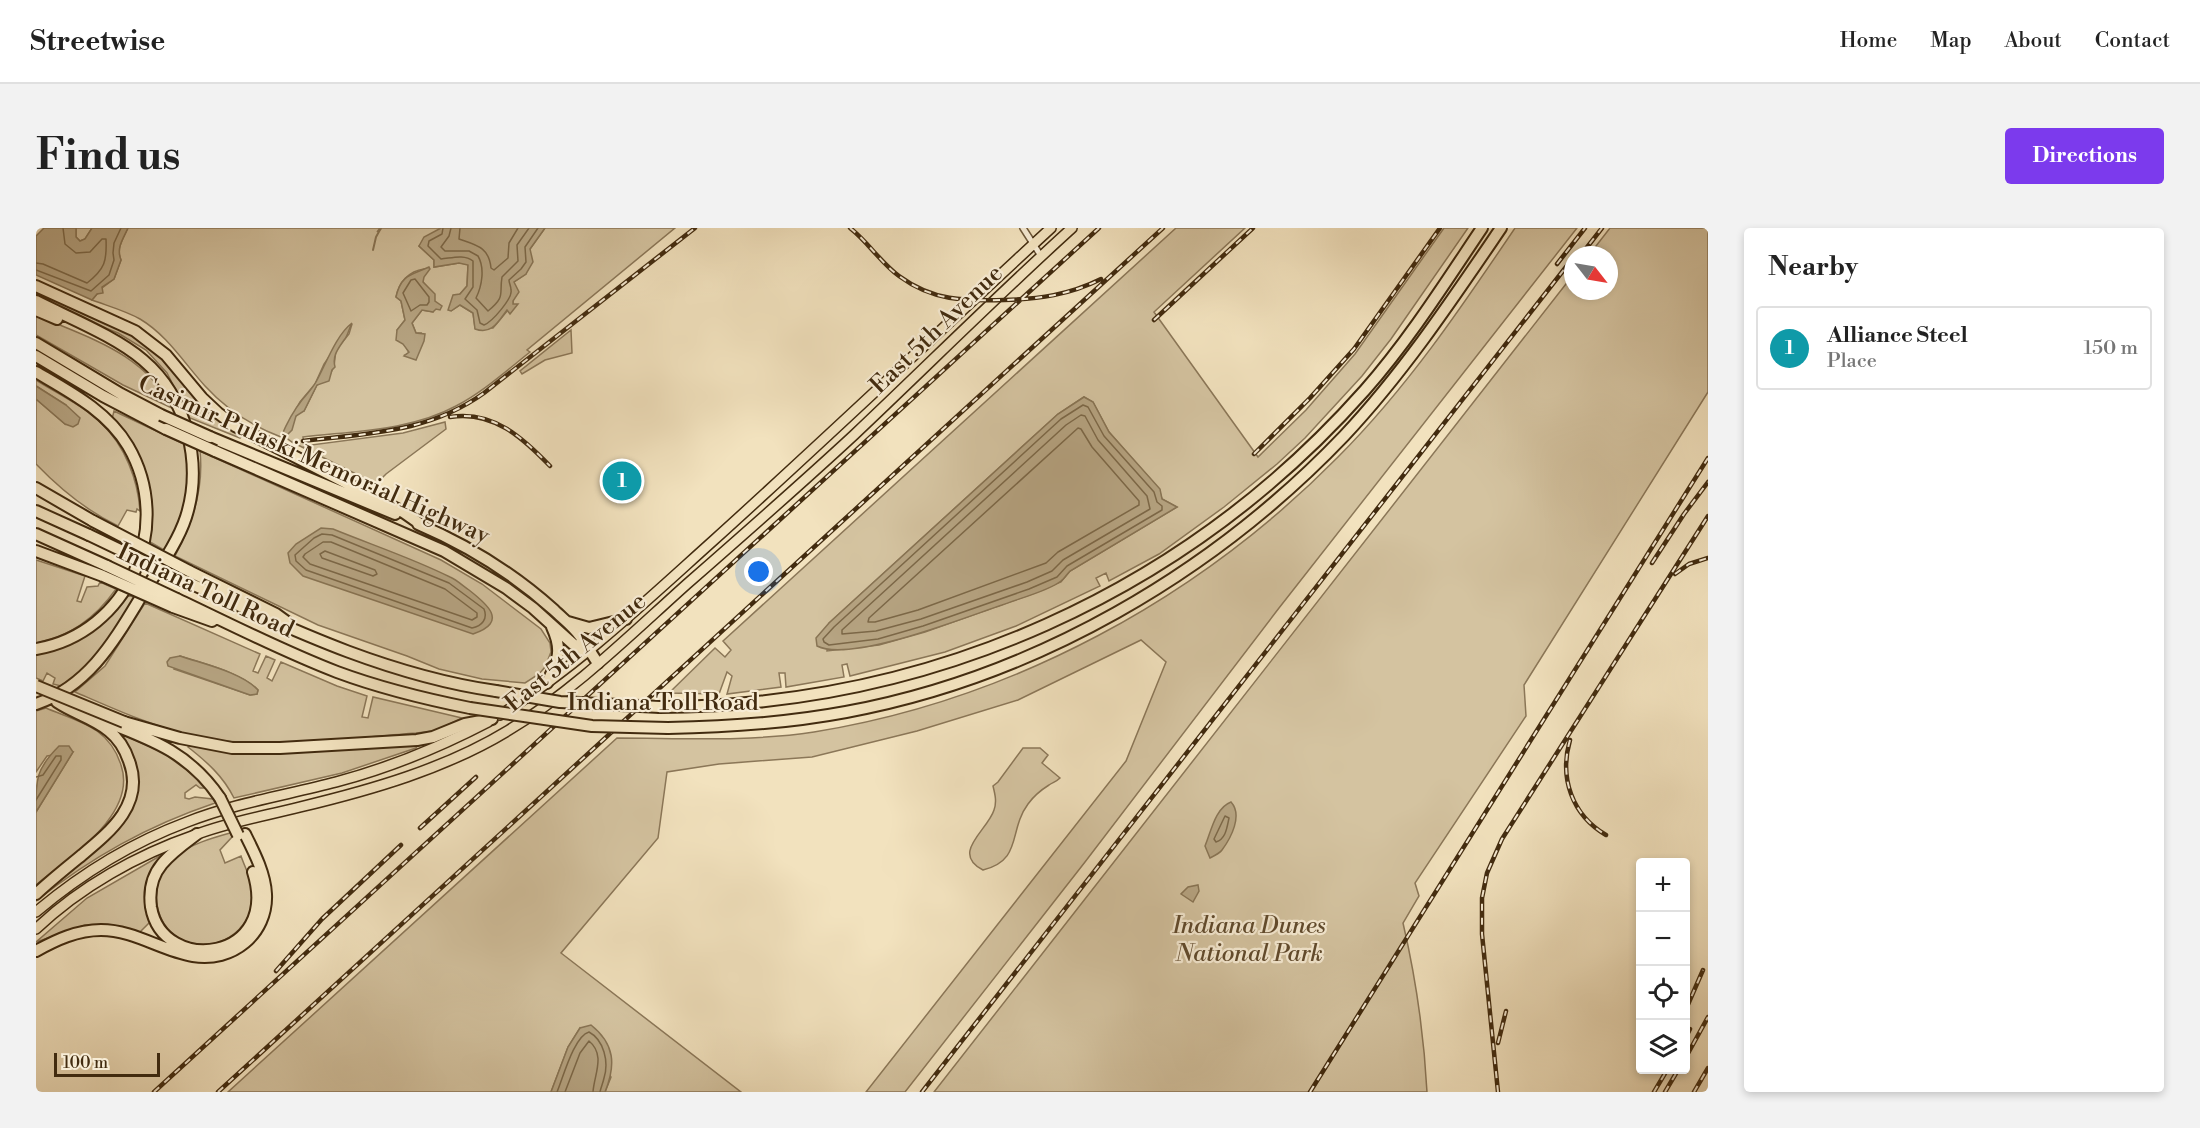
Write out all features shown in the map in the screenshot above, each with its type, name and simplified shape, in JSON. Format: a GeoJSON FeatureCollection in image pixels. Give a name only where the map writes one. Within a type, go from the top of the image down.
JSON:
{"type":"FeatureCollection","features":[{"type":"Feature","properties":{"kind":"highway","name":"Indiana Toll Road"},"geometry":{"type":"LineString","coordinates":[[36,511],[276,614],[306,636],[346,652],[429,678],[560,702],[660,707],[711,707],[778,701],[884,681],[925,670],[1019,638],[1106,595],[1213,529],[1262,490],[1333,424],[1401,346],[1482,228]]}},
{"type":"Feature","properties":{"kind":"highway","name":"Indiana Toll Road"},"geometry":{"type":"LineString","coordinates":[[36,534],[105,571],[175,603],[243,630],[295,655],[347,675],[425,699],[592,726],[726,727],[849,712],[982,675],[1029,656],[1119,611],[1172,579],[1226,542],[1275,502],[1345,434],[1414,354],[1502,228]]}},
{"type":"Feature","properties":{"kind":"highway"},"geometry":{"type":"LineString","coordinates":[[36,286],[135,331],[166,355],[202,398],[235,426],[404,512],[423,526]]}},
{"type":"Feature","properties":{"kind":"highway"},"geometry":{"type":"LineString","coordinates":[[36,301],[113,341],[145,361],[159,375],[178,407],[192,453],[194,473],[192,497],[186,519],[107,650],[79,680],[36,704]]}},
{"type":"Feature","properties":{"kind":"highway"},"geometry":{"type":"LineString","coordinates":[[36,310],[113,341]]}},
{"type":"Feature","properties":{"kind":"highway","name":"Casimir Pulaski Memorial Highway"},"geometry":{"type":"LineString","coordinates":[[36,343],[161,415],[423,526],[477,554],[520,582],[566,621],[581,636],[588,651],[598,663]]}},
{"type":"Feature","properties":{"kind":"highway","name":"Casimir Pulaski Memorial Highway"},"geometry":{"type":"LineString","coordinates":[[36,356],[103,396],[166,429],[444,551],[512,591],[573,644],[588,651]]}},
{"type":"Feature","properties":{"kind":"highway"},"geometry":{"type":"LineString","coordinates":[[36,372],[102,414],[117,431],[127,445],[139,470],[147,499],[148,518],[146,537],[139,561],[116,603],[90,627],[74,636],[36,649]]}},
{"type":"Feature","properties":{"kind":"highway"},"geometry":{"type":"LineString","coordinates":[[36,488],[187,576]]}},
{"type":"Feature","properties":{"kind":"highway"},"geometry":{"type":"LineString","coordinates":[[371,518],[385,519],[442,543],[470,558],[475,558],[477,554]]}},
{"type":"Feature","properties":{"kind":"highway"},"geometry":{"type":"LineString","coordinates":[[36,551],[105,571]]}},
{"type":"Feature","properties":{"kind":"highway"},"geometry":{"type":"LineString","coordinates":[[566,621],[589,628],[626,619]]}},
{"type":"Feature","properties":{"kind":"highway"},"geometry":{"type":"LineString","coordinates":[[547,683],[558,660],[559,651],[550,624]]}},
{"type":"Feature","properties":{"kind":"highway"},"geometry":{"type":"LineString","coordinates":[[36,686],[123,725],[182,758],[223,797]]}},
{"type":"Feature","properties":{"kind":"highway"},"geometry":{"type":"LineString","coordinates":[[36,694],[123,725],[214,745],[256,749],[417,740],[433,737],[465,724],[492,719]]}},
{"type":"Feature","properties":{"kind":"highway"},"geometry":{"type":"LineString","coordinates":[[36,894],[122,819],[133,792],[133,775],[126,752],[119,740],[99,724],[72,712],[57,702]]}},
{"type":"Feature","properties":{"kind":"highway"},"geometry":{"type":"LineString","coordinates":[[36,951],[64,937],[101,930],[141,938],[194,957],[218,957],[229,954],[241,946],[257,930],[265,907],[265,885],[211,775],[186,752],[143,728]]}},
{"type":"Feature","properties":{"kind":"highway"},"geometry":{"type":"LineString","coordinates":[[197,834],[163,863],[155,874],[150,898],[152,912],[166,934],[185,947],[206,950],[226,947],[235,941],[250,926],[258,907],[254,874],[241,834]]}},
{"type":"Feature","properties":{"kind":"main road","name":"East 5th Avenue"},"geometry":{"type":"LineString","coordinates":[[36,912],[85,874],[120,852],[163,831],[212,813],[339,782],[381,768],[461,736],[547,683],[626,619],[936,336],[1050,228]]}},
{"type":"Feature","properties":{"kind":"main road","name":"East 5th Avenue"},"geometry":{"type":"LineString","coordinates":[[36,928],[93,885],[144,855],[197,834],[374,787],[431,767],[506,732],[537,712],[598,663],[852,436],[1072,228]]}},
{"type":"Feature","properties":{"kind":"street"},"geometry":{"type":"LineString","coordinates":[[1023,228],[1041,256]]}},
{"type":"Feature","properties":{"kind":"green space"},"geometry":{"type":"Polygon","coordinates":[[[76,228],[92,228],[85,239],[80,241],[76,237],[76,228]]]}},
{"type":"Feature","properties":{"kind":"green space"},"geometry":{"type":"Polygon","coordinates":[[[128,228],[380,228],[377,232],[382,228],[441,228],[419,246],[434,260],[434,267],[468,264],[467,286],[451,311],[460,305],[473,313],[475,328],[493,328],[513,304],[514,282],[526,274],[530,249],[545,228],[675,228],[527,350],[530,352],[494,381],[456,406],[420,421],[401,425],[303,437],[304,446],[403,433],[445,422],[446,429],[376,484],[285,437],[298,412],[304,411],[317,385],[328,379],[334,366],[336,350],[349,334],[352,324],[324,364],[315,384],[300,402],[281,437],[260,428],[222,402],[205,386],[167,341],[150,326],[129,314],[92,300],[114,279],[121,260],[122,240],[128,228]],[[424,269],[414,272],[402,282],[396,297],[401,301],[405,320],[397,330],[409,353],[405,355],[410,357],[421,333],[416,333],[412,323],[422,310],[433,312],[433,296],[423,282],[424,269]]]}},
{"type":"Feature","properties":{"kind":"green space"},"geometry":{"type":"Polygon","coordinates":[[[1176,228],[1245,228],[1154,312],[1258,457],[1306,410],[1355,354],[1444,228],[1468,228],[1391,339],[1362,376],[1305,438],[1224,507],[1159,554],[1109,581],[1106,573],[1096,578],[1100,586],[1016,626],[945,652],[850,676],[847,664],[842,665],[844,677],[786,687],[785,673],[779,673],[781,687],[727,694],[732,676],[727,672],[719,694],[669,693],[715,648],[725,657],[731,650],[723,641],[1176,228]],[[1084,397],[1058,414],[829,623],[827,651],[879,645],[925,632],[1032,594],[1061,582],[1070,571],[1177,507],[1162,499],[1159,489],[1109,432],[1093,402],[1084,397]]]}},
{"type":"Feature","properties":{"kind":"green space"},"geometry":{"type":"Polygon","coordinates":[[[1515,228],[1577,228],[1279,608],[905,1092],[866,1092],[1126,761],[1166,662],[1141,640],[1018,700],[917,731],[812,757],[719,764],[667,772],[658,838],[561,953],[741,1092],[605,1092],[611,1077],[580,1028],[568,1047],[551,1092],[228,1092],[617,738],[765,737],[814,732],[888,717],[960,696],[1030,668],[1098,636],[1163,598],[1225,555],[1283,508],[1363,431],[1432,347],[1515,228]]]}},
{"type":"Feature","properties":{"kind":"green space","name":"Indiana Dunes National Park"},"geometry":{"type":"Polygon","coordinates":[[[1610,228],[1708,228],[1708,392],[1524,685],[1526,716],[1415,883],[1419,896],[1403,923],[1419,1007],[1427,1092],[934,1092],[1564,287],[1564,300],[1618,300],[1618,246],[1596,246],[1610,228]]]}},
{"type":"Feature","properties":{"kind":"green space"},"geometry":{"type":"Polygon","coordinates":[[[36,291],[120,328],[152,349],[242,435],[240,438],[190,418],[167,373],[146,350],[118,333],[78,317],[36,295],[36,291]]]}},
{"type":"Feature","properties":{"kind":"green space"},"geometry":{"type":"Polygon","coordinates":[[[36,315],[96,341],[131,361],[147,374],[174,409],[123,385],[36,335],[36,315]]]}},
{"type":"Feature","properties":{"kind":"green space"},"geometry":{"type":"Polygon","coordinates":[[[571,330],[572,353],[545,360],[522,374],[520,371],[571,330]]]}},
{"type":"Feature","properties":{"kind":"green space"},"geometry":{"type":"Polygon","coordinates":[[[36,380],[95,418],[110,433],[124,453],[133,476],[140,511],[127,510],[118,526],[95,514],[74,499],[36,464],[36,399],[65,424],[66,405],[36,386],[36,380]]]}},
{"type":"Feature","properties":{"kind":"green space"},"geometry":{"type":"Polygon","coordinates":[[[114,411],[188,446],[185,500],[178,524],[164,550],[150,542],[151,502],[147,483],[112,419],[114,411]]]}},
{"type":"Feature","properties":{"kind":"green space"},"geometry":{"type":"Polygon","coordinates":[[[200,451],[441,560],[482,584],[541,629],[550,643],[551,652],[545,667],[525,683],[482,679],[439,669],[318,625],[175,556],[196,505],[200,479],[200,451]]]}},
{"type":"Feature","properties":{"kind":"green space"},"geometry":{"type":"Polygon","coordinates":[[[36,560],[85,576],[77,601],[81,602],[87,587],[98,586],[100,582],[116,589],[109,599],[82,624],[60,636],[36,643],[36,560]]]}},
{"type":"Feature","properties":{"kind":"green space"},"geometry":{"type":"Polygon","coordinates":[[[129,595],[135,598],[119,623],[94,657],[73,677],[61,686],[53,684],[55,678],[47,673],[43,681],[36,678],[36,653],[63,645],[88,633],[110,616],[129,595]]]}},
{"type":"Feature","properties":{"kind":"green space"},"geometry":{"type":"Polygon","coordinates":[[[145,603],[260,654],[253,671],[258,673],[266,656],[275,660],[267,678],[272,681],[281,662],[367,696],[362,717],[368,718],[373,697],[462,718],[435,731],[416,733],[303,742],[244,743],[217,740],[161,727],[75,692],[105,666],[145,603]],[[180,656],[174,669],[250,695],[257,694],[258,690],[251,684],[222,669],[180,656]]]}},
{"type":"Feature","properties":{"kind":"green space"},"geometry":{"type":"Polygon","coordinates":[[[46,708],[85,724],[105,738],[119,760],[124,783],[120,801],[110,818],[82,848],[36,885],[36,812],[73,752],[47,756],[36,772],[36,711],[46,708]]]}},
{"type":"Feature","properties":{"kind":"green space"},"geometry":{"type":"Polygon","coordinates":[[[119,733],[162,752],[192,774],[205,788],[196,785],[185,793],[185,798],[213,799],[215,803],[166,822],[121,844],[78,870],[36,901],[36,898],[109,837],[135,795],[119,733]]]}},
{"type":"Feature","properties":{"kind":"green space"},"geometry":{"type":"Polygon","coordinates":[[[190,745],[248,753],[418,745],[416,748],[342,773],[234,798],[220,776],[188,747],[190,745]]]}},
{"type":"Feature","properties":{"kind":"green space"},"geometry":{"type":"Polygon","coordinates":[[[1023,748],[1040,748],[1048,755],[1042,763],[1060,778],[1040,791],[1028,804],[1018,824],[1010,852],[996,865],[983,870],[974,863],[970,856],[970,849],[994,810],[996,801],[993,786],[1023,748]]]}},
{"type":"Feature","properties":{"kind":"green space"},"geometry":{"type":"Polygon","coordinates":[[[230,833],[232,837],[220,850],[225,863],[241,856],[252,885],[253,895],[247,919],[230,937],[219,942],[207,945],[182,940],[171,933],[159,912],[156,900],[161,876],[167,865],[188,848],[230,833]]]}},
{"type":"Feature","properties":{"kind":"green space"},"geometry":{"type":"Polygon","coordinates":[[[165,853],[149,877],[145,903],[150,922],[140,932],[109,925],[85,925],[36,942],[87,898],[165,853]]]}},
{"type":"Feature","properties":{"kind":"water"},"geometry":{"type":"Polygon","coordinates":[[[44,228],[76,228],[76,237],[80,241],[85,239],[92,228],[128,228],[119,251],[121,260],[114,279],[102,287],[103,293],[97,294],[92,300],[36,275],[36,236],[44,228]]]}},
{"type":"Feature","properties":{"kind":"water"},"geometry":{"type":"Polygon","coordinates":[[[441,228],[545,228],[530,249],[533,262],[526,274],[514,282],[519,292],[513,304],[518,304],[510,314],[507,310],[490,329],[475,329],[473,313],[460,305],[451,311],[448,310],[453,295],[460,294],[467,286],[468,265],[459,263],[434,267],[434,260],[419,246],[424,237],[441,228]]]}},
{"type":"Feature","properties":{"kind":"water"},"geometry":{"type":"Polygon","coordinates":[[[429,267],[423,282],[435,294],[435,301],[442,306],[440,310],[436,309],[433,312],[422,310],[412,323],[416,333],[425,334],[416,360],[404,356],[409,352],[403,344],[396,340],[397,330],[405,320],[401,301],[396,297],[404,280],[429,267]]]}},
{"type":"Feature","properties":{"kind":"water"},"geometry":{"type":"Polygon","coordinates":[[[352,323],[336,353],[335,367],[329,381],[317,385],[304,411],[296,416],[292,430],[284,438],[281,437],[296,408],[316,382],[336,342],[352,323]]]}},
{"type":"Feature","properties":{"kind":"water"},"geometry":{"type":"Polygon","coordinates":[[[36,386],[66,405],[80,418],[78,424],[73,427],[65,424],[36,399],[36,386]]]}},
{"type":"Feature","properties":{"kind":"water"},"geometry":{"type":"Polygon","coordinates":[[[1084,397],[1093,402],[1109,432],[1160,489],[1162,499],[1177,507],[1070,571],[1056,585],[1041,591],[908,637],[880,644],[833,650],[817,646],[816,638],[829,623],[1058,414],[1084,397]]]}},
{"type":"Feature","properties":{"kind":"water"},"geometry":{"type":"Polygon","coordinates":[[[321,528],[333,529],[453,578],[488,607],[492,618],[490,624],[473,634],[303,576],[290,563],[288,553],[296,544],[321,528]]]}},
{"type":"Feature","properties":{"kind":"water"},"geometry":{"type":"Polygon","coordinates":[[[180,656],[242,678],[258,690],[257,694],[250,695],[168,666],[167,662],[170,658],[180,656]]]}},
{"type":"Feature","properties":{"kind":"water"},"geometry":{"type":"Polygon","coordinates":[[[59,746],[69,746],[73,752],[36,812],[39,775],[46,761],[59,746]]]}},
{"type":"Feature","properties":{"kind":"water"},"geometry":{"type":"Polygon","coordinates":[[[1231,802],[1236,813],[1232,833],[1221,851],[1210,858],[1205,846],[1217,815],[1231,802]]]}},
{"type":"Feature","properties":{"kind":"water"},"geometry":{"type":"Polygon","coordinates":[[[1198,885],[1199,891],[1193,902],[1181,894],[1188,887],[1198,885]]]}},
{"type":"Feature","properties":{"kind":"water"},"geometry":{"type":"Polygon","coordinates":[[[591,1025],[605,1040],[611,1056],[611,1073],[605,1092],[551,1092],[568,1047],[580,1028],[591,1025]]]}},
{"type":"Feature","properties":{"kind":"waterway"},"geometry":{"type":"LineString","coordinates":[[373,250],[381,228]]}},
{"type":"Feature","properties":{"kind":"railway"},"geometry":{"type":"LineString","coordinates":[[303,441],[375,433],[420,424],[463,406],[484,393],[695,228]]}},
{"type":"Feature","properties":{"kind":"railway"},"geometry":{"type":"LineString","coordinates":[[850,228],[899,276],[924,290],[949,298],[989,300],[1042,297],[1077,289],[1101,279]]}},
{"type":"Feature","properties":{"kind":"railway"},"geometry":{"type":"LineString","coordinates":[[154,1092],[1099,228]]}},
{"type":"Feature","properties":{"kind":"railway"},"geometry":{"type":"LineString","coordinates":[[218,1092],[1163,228]]}},
{"type":"Feature","properties":{"kind":"railway"},"geometry":{"type":"LineString","coordinates":[[1154,320],[1253,228]]}},
{"type":"Feature","properties":{"kind":"railway"},"geometry":{"type":"LineString","coordinates":[[1254,454],[1310,398],[1354,349],[1440,228]]}},
{"type":"Feature","properties":{"kind":"railway"},"geometry":{"type":"LineString","coordinates":[[1557,264],[1585,228]]}},
{"type":"Feature","properties":{"kind":"railway"},"geometry":{"type":"LineString","coordinates":[[1588,246],[1602,228]]}},
{"type":"Feature","properties":{"kind":"railway"},"geometry":{"type":"LineString","coordinates":[[922,1092],[1564,270]]}},
{"type":"Feature","properties":{"kind":"railway"},"geometry":{"type":"LineString","coordinates":[[450,417],[480,418],[506,428],[550,466]]}},
{"type":"Feature","properties":{"kind":"railway"},"geometry":{"type":"LineString","coordinates":[[1310,1092],[1708,458]]}},
{"type":"Feature","properties":{"kind":"railway"},"geometry":{"type":"LineString","coordinates":[[1652,563],[1708,482]]}},
{"type":"Feature","properties":{"kind":"railway"},"geometry":{"type":"LineString","coordinates":[[1498,1092],[1482,934],[1482,898],[1487,873],[1502,839],[1708,516]]}},
{"type":"Feature","properties":{"kind":"railway"},"geometry":{"type":"LineString","coordinates":[[1675,574],[1689,564],[1708,558]]}},
{"type":"Feature","properties":{"kind":"railway"},"geometry":{"type":"LineString","coordinates":[[1570,740],[1566,768],[1571,794],[1584,817],[1606,835]]}},
{"type":"Feature","properties":{"kind":"railway"},"geometry":{"type":"LineString","coordinates":[[420,828],[476,777]]}},
{"type":"Feature","properties":{"kind":"railway"},"geometry":{"type":"LineString","coordinates":[[276,971],[322,919],[401,845]]}},
{"type":"Feature","properties":{"kind":"railway"},"geometry":{"type":"LineString","coordinates":[[1690,1000],[1703,970]]}},
{"type":"Feature","properties":{"kind":"railway"},"geometry":{"type":"LineString","coordinates":[[1498,1043],[1506,1011]]}},
{"type":"Feature","properties":{"kind":"railway"},"geometry":{"type":"LineString","coordinates":[[1690,1050],[1708,1017]]}},
{"type":"Feature","properties":{"kind":"railway"},"geometry":{"type":"LineString","coordinates":[[1694,1092],[1708,1068]]}},
{"type":"Feature","properties":{"kind":"railway"},"geometry":{"type":"LineString","coordinates":[[1654,1092],[1665,1074]]}},
{"type":"Feature","properties":{"kind":"railway"},"geometry":{"type":"LineString","coordinates":[[1665,1092],[1676,1074]]}},
{"type":"Feature","properties":{"kind":"place","name":"Alliance Steel"},"geometry":{"type":"Point","coordinates":[622,481]}}]}
